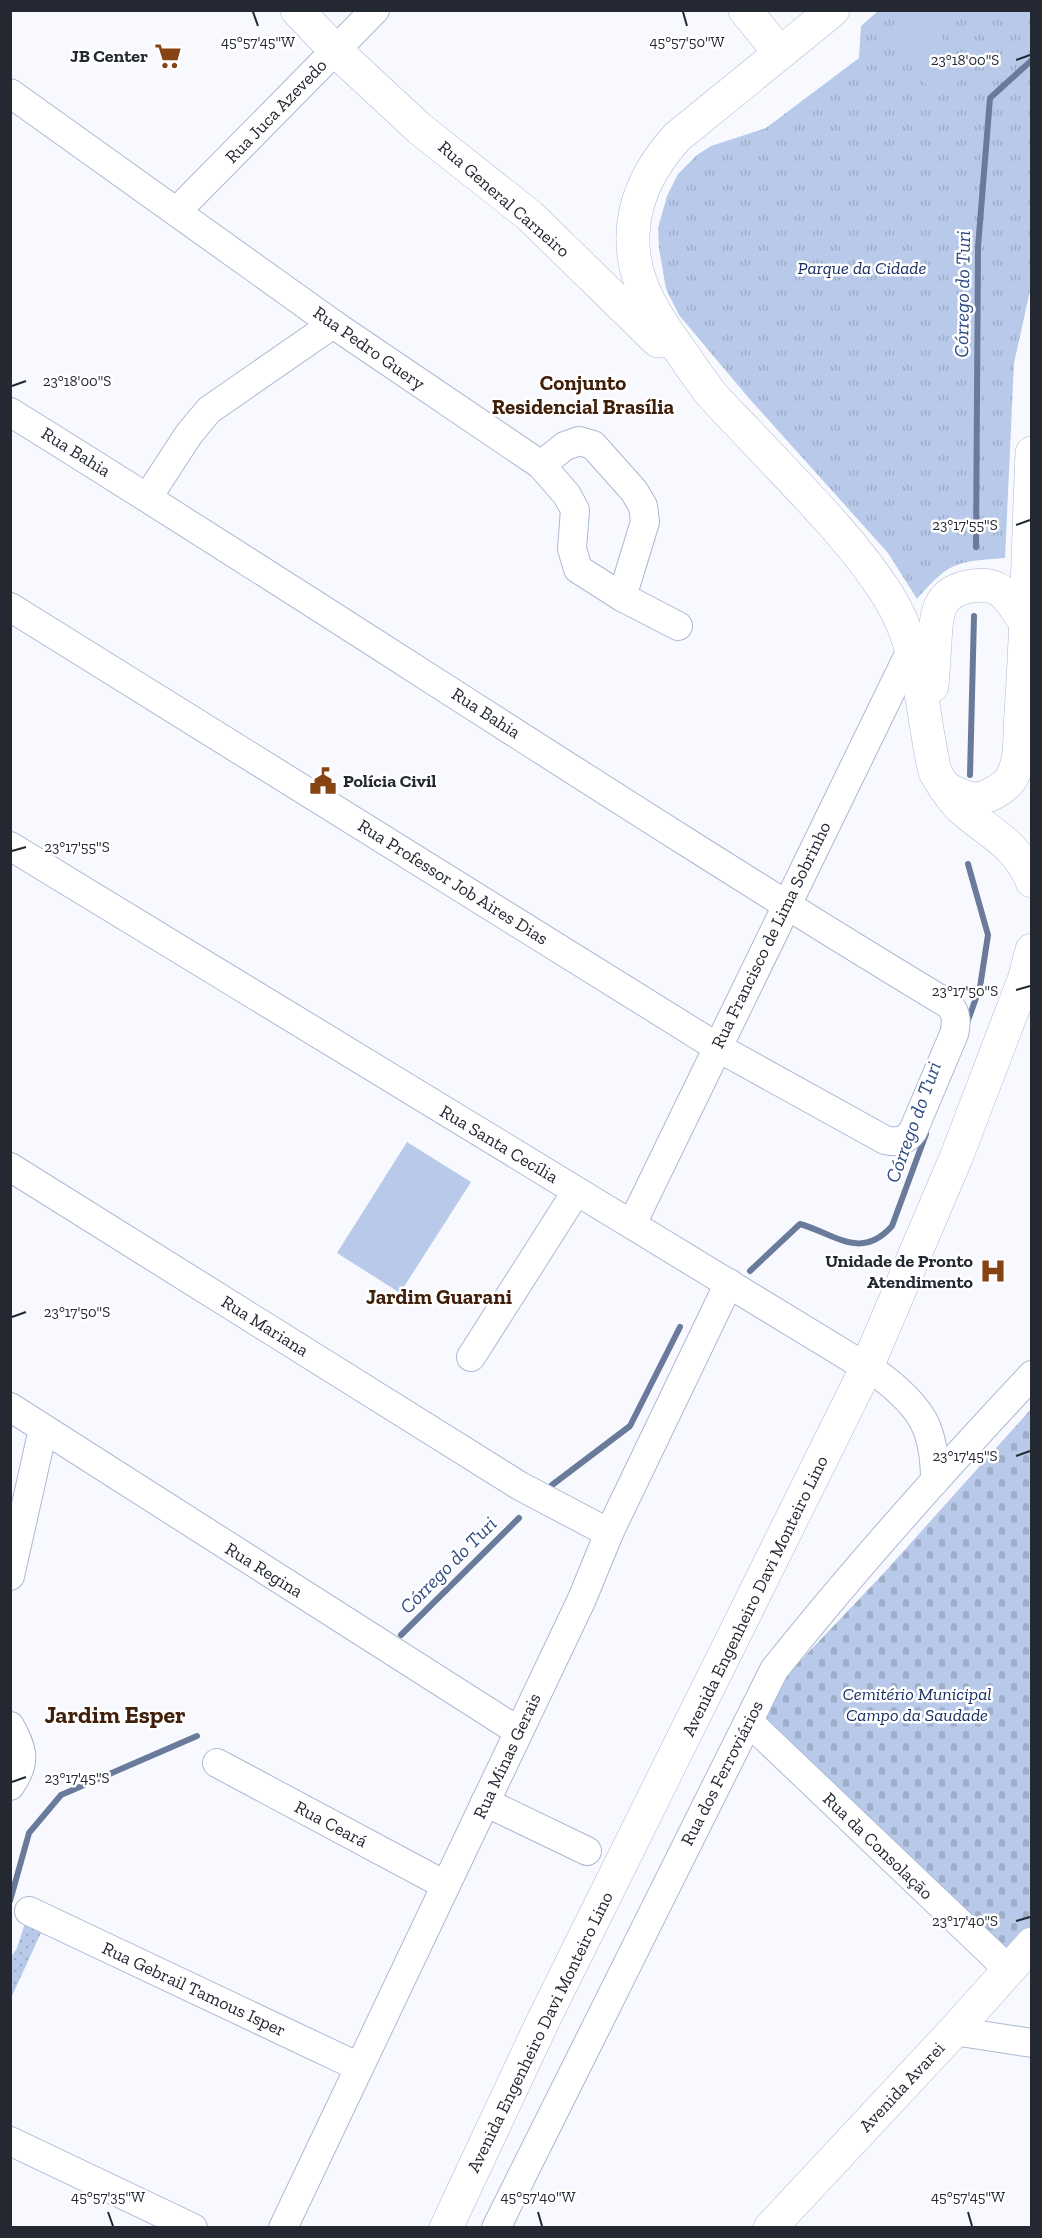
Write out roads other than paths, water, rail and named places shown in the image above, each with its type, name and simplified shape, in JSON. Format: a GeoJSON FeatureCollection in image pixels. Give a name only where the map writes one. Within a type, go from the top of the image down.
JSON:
{"type":"FeatureCollection","features":[{"type":"Feature","properties":{"kind":"main road","name":"Rua General Carneiro"},"geometry":{"type":"LineString","coordinates":[[297,10],[335,50],[420,129],[530,216],[709,391]]}},
{"type":"Feature","properties":{"kind":"main road"},"geometry":{"type":"LineString","coordinates":[[745,10],[780,53]]}},
{"type":"Feature","properties":{"kind":"main road"},"geometry":{"type":"LineString","coordinates":[[833,10],[670,145],[651,170],[642,189],[635,212],[634,257],[644,293],[662,326],[709,391],[837,529],[888,596],[912,648],[935,772],[960,807],[1010,846],[1020,858],[1032,881]]}},
{"type":"Feature","properties":{"kind":"main road"},"geometry":{"type":"LineString","coordinates":[[943,786],[957,795],[974,799],[991,794],[1006,785],[1013,776],[1028,685],[1024,622],[1032,453]]}},
{"type":"Feature","properties":{"kind":"main road"},"geometry":{"type":"LineString","coordinates":[[929,733],[936,622],[944,600],[953,591],[986,584],[999,589],[1009,598],[1024,622]]}},
{"type":"Feature","properties":{"kind":"main road","name":"Avenida Engenheiro Davi Monteiro Lino"},"geometry":{"type":"LineString","coordinates":[[447,2228],[543,2021],[866,1369],[956,1158],[1024,980],[1032,950]]}},
{"type":"Feature","properties":{"kind":"main road","name":"Avenida Avarei"},"geometry":{"type":"LineString","coordinates":[[770,2228],[1032,1944]]}},
{"type":"Feature","properties":{"kind":"street","name":"Rua Juca Azevedo"},"geometry":{"type":"LineString","coordinates":[[177,211],[375,10]]}},
{"type":"Feature","properties":{"kind":"street","name":"Rua Pedro Guery"},"geometry":{"type":"LineString","coordinates":[[10,93],[333,324],[541,465],[567,495],[575,510],[572,549],[578,569],[622,597],[678,626]]}},
{"type":"Feature","properties":{"kind":"street"},"geometry":{"type":"LineString","coordinates":[[148,497],[189,434],[209,410],[333,324]]}},
{"type":"Feature","properties":{"kind":"street","name":"Rua Bahia"},"geometry":{"type":"LineString","coordinates":[[10,412],[148,497],[786,906],[948,1004],[954,1009],[956,1018],[954,1034],[913,1131],[902,1141]]}},
{"type":"Feature","properties":{"kind":"street"},"geometry":{"type":"LineString","coordinates":[[541,465],[565,446],[579,441],[593,445],[634,491],[643,506],[645,522],[622,597]]}},
{"type":"Feature","properties":{"kind":"street","name":"Rua Professor Job Aires Dias"},"geometry":{"type":"LineString","coordinates":[[10,606],[717,1047],[885,1140],[902,1141]]}},
{"type":"Feature","properties":{"kind":"street","name":"Rua Francisco de Lima Sobrinho"},"geometry":{"type":"LineString","coordinates":[[632,1224],[912,648]]}},
{"type":"Feature","properties":{"kind":"street","name":"Rua Santa Cecília"},"geometry":{"type":"LineString","coordinates":[[10,846],[729,1283],[899,1390],[917,1409],[926,1426],[932,1442],[935,1481]]}},
{"type":"Feature","properties":{"kind":"street","name":"Rua Mariana"},"geometry":{"type":"LineString","coordinates":[[10,1167],[520,1485],[609,1533]]}},
{"type":"Feature","properties":{"kind":"street"},"geometry":{"type":"LineString","coordinates":[[471,1357],[576,1192]]}},
{"type":"Feature","properties":{"kind":"street","name":"Rua Minas Gerais"},"geometry":{"type":"LineString","coordinates":[[283,2228],[444,1885],[582,1599],[609,1533],[729,1283]]}},
{"type":"Feature","properties":{"kind":"street","name":"Rua dos Ferroviários"},"geometry":{"type":"LineString","coordinates":[[496,2228],[774,1670],[813,1620],[1032,1375]]}},
{"type":"Feature","properties":{"kind":"street","name":"Rua Regina"},"geometry":{"type":"LineString","coordinates":[[10,1407],[518,1731]]}},
{"type":"Feature","properties":{"kind":"street"},"geometry":{"type":"LineString","coordinates":[[10,1576],[43,1429]]}},
{"type":"Feature","properties":{"kind":"street","name":"Rua da Consolação"},"geometry":{"type":"LineString","coordinates":[[749,1722],[1008,1970]]}},
{"type":"Feature","properties":{"kind":"street"},"geometry":{"type":"LineString","coordinates":[[10,1726],[21,1747],[22,1761],[10,1786]]}},
{"type":"Feature","properties":{"kind":"street","name":"Rua Ceará"},"geometry":{"type":"LineString","coordinates":[[217,1763],[444,1885]]}},
{"type":"Feature","properties":{"kind":"street"},"geometry":{"type":"LineString","coordinates":[[485,1802],[586,1851]]}},
{"type":"Feature","properties":{"kind":"street","name":"Rua Gebrail Tamous Isper"},"geometry":{"type":"LineString","coordinates":[[29,1911],[359,2067]]}},
{"type":"Feature","properties":{"kind":"street"},"geometry":{"type":"LineString","coordinates":[[954,2031],[1032,2043]]}},
{"type":"Feature","properties":{"kind":"street"},"geometry":{"type":"LineString","coordinates":[[10,2141],[193,2228]]}},
{"type":"Feature","properties":{"kind":"waterway","name":"Córrego do Turi"},"geometry":{"type":"LineString","coordinates":[[976,547],[978,247],[990,98],[1032,60]]}},
{"type":"Feature","properties":{"kind":"waterway","name":"Córrego do Turi"},"geometry":{"type":"LineString","coordinates":[[970,775],[974,616]]}},
{"type":"Feature","properties":{"kind":"waterway","name":"Córrego do Turi"},"geometry":{"type":"LineString","coordinates":[[967,1023],[980,987],[988,935],[968,864]]}},
{"type":"Feature","properties":{"kind":"waterway","name":"Córrego do Turi"},"geometry":{"type":"LineString","coordinates":[[750,1271],[800,1224],[848,1242],[869,1242],[881,1236],[892,1226],[926,1134]]}},
{"type":"Feature","properties":{"kind":"waterway","name":"Córrego do Turi"},"geometry":{"type":"LineString","coordinates":[[552,1485],[630,1426],[680,1327]]}},
{"type":"Feature","properties":{"kind":"waterway","name":"Córrego do Turi"},"geometry":{"type":"LineString","coordinates":[[401,1635],[519,1518]]}},
{"type":"Feature","properties":{"kind":"waterway","name":"Córrego do Turi"},"geometry":{"type":"LineString","coordinates":[[10,1901],[29,1833],[61,1795],[197,1736]]}},
{"type":"Feature","properties":{"kind":"place","name":"JB Center"},"geometry":{"type":"Point","coordinates":[168,56]}},
{"type":"Feature","properties":{"kind":"place","name":"Polícia Civil"},"geometry":{"type":"Point","coordinates":[323,781]}},
{"type":"Feature","properties":{"kind":"place","name":"Unidade de Pronto Atendimento"},"geometry":{"type":"Point","coordinates":[993,1271]}},
{"type":"Feature","properties":{"kind":"district","name":"Conjunto Residencial Brasília"},"geometry":{"type":"Point","coordinates":[583,395]}},
{"type":"Feature","properties":{"kind":"district","name":"Jardim Guarani"},"geometry":{"type":"Point","coordinates":[439,1297]}},
{"type":"Feature","properties":{"kind":"district","name":"Jardim Esper"},"geometry":{"type":"Point","coordinates":[115,1715]}},
{"type":"Feature","properties":{"kind":"park label","name":"Parque da Cidade"},"geometry":{"type":"Point","coordinates":[862,268]}},
{"type":"Feature","properties":{"kind":"park label","name":"Cemitério Municipal Campo da Saudade"},"geometry":{"type":"Point","coordinates":[917,1704]}}]}
